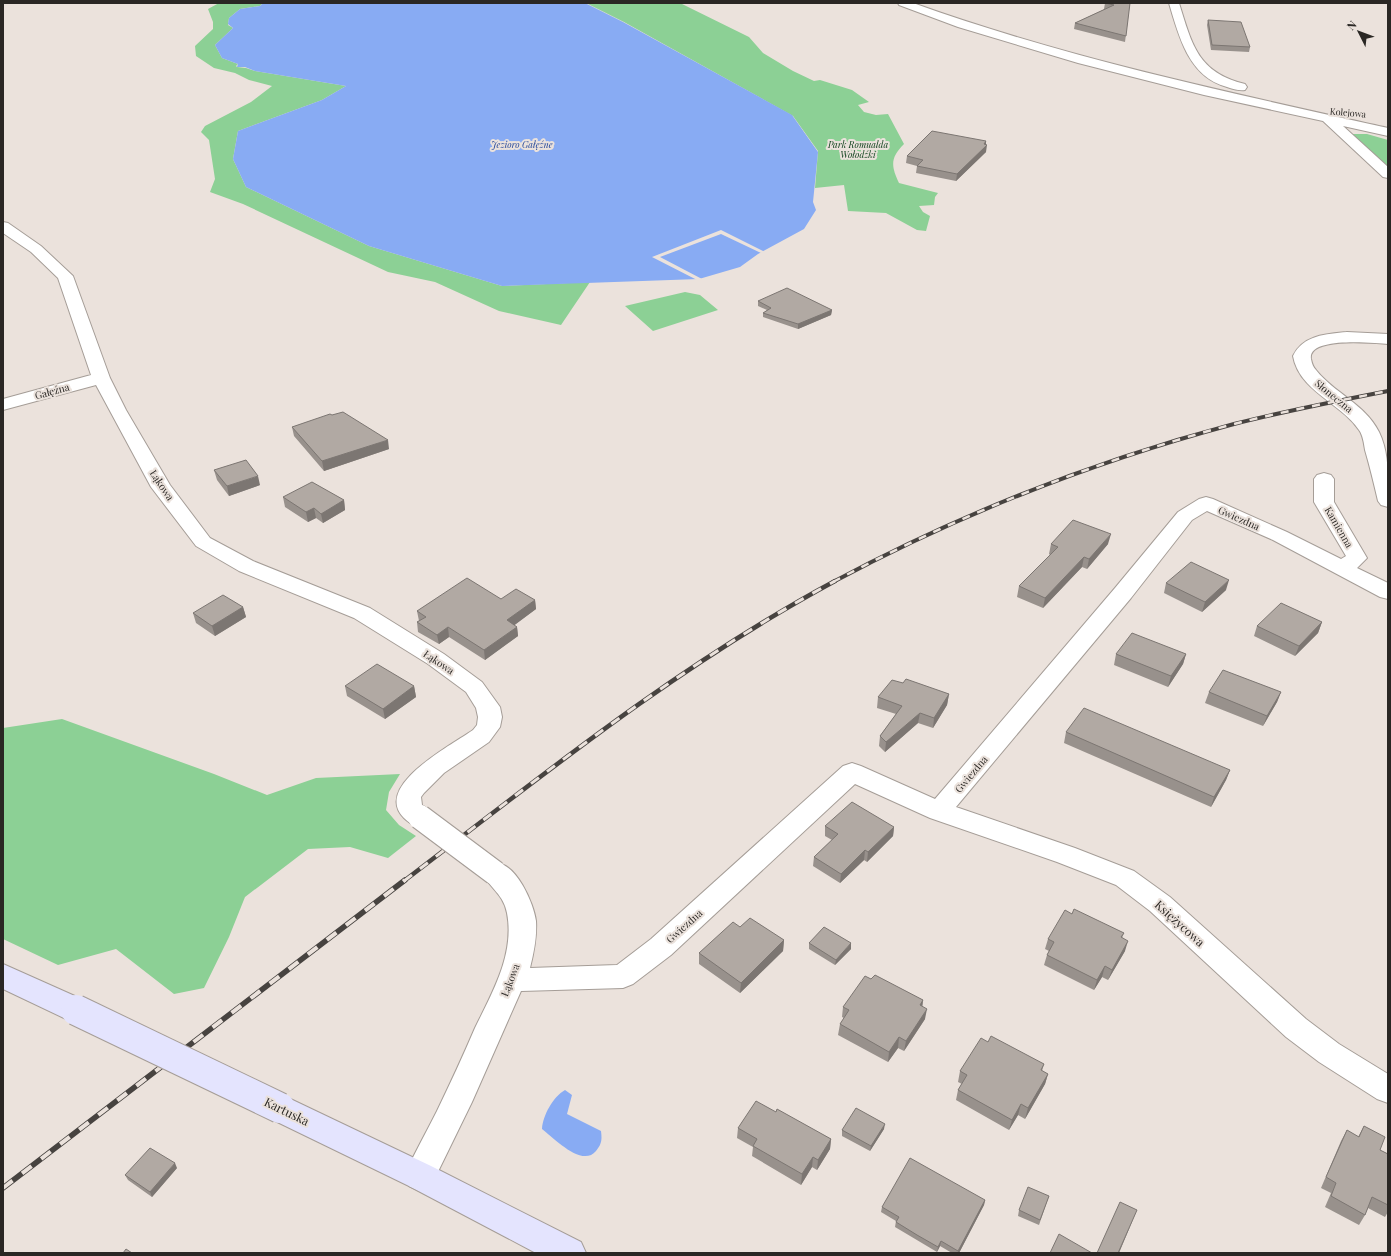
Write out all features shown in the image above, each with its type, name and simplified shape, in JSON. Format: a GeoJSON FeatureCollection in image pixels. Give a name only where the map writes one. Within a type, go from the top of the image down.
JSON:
{"type":"FeatureCollection","features":[{"type":"Feature","properties":{"kind":"main road","name":"Kartuska"},"geometry":{"type":"LineString","coordinates":[[3,976],[420,1176],[568,1253]]}},
{"type":"Feature","properties":{"kind":"street"},"geometry":{"type":"LineString","coordinates":[[902,3],[1009,40],[1103,66],[1177,84],[1323,114],[1388,174]]}},
{"type":"Feature","properties":{"kind":"street"},"geometry":{"type":"LineString","coordinates":[[1174,3],[1183,33],[1203,70],[1217,79],[1323,114],[1388,132]]}},
{"type":"Feature","properties":{"kind":"street","name":"Kolejowa"},"geometry":{"type":"LineString","coordinates":[[1323,114],[1361,113]]}},
{"type":"Feature","properties":{"kind":"street","name":"Łąkowa"},"geometry":{"type":"LineString","coordinates":[[3,226],[36,249],[65,276],[101,378],[117,410],[161,487],[203,542],[246,566],[362,613],[459,675],[474,687],[488,707],[490,717],[488,727],[481,736],[424,777],[414,786],[408,803],[410,808],[420,817],[495,873],[510,887],[517,898],[522,919],[520,950],[511,980],[464,1087],[420,1176]]}},
{"type":"Feature","properties":{"kind":"street","name":"Słoneczna"},"geometry":{"type":"LineString","coordinates":[[1388,339],[1361,337],[1332,339],[1317,342],[1307,347],[1302,356],[1304,367],[1310,375],[1360,418],[1370,432],[1388,500]]}},
{"type":"Feature","properties":{"kind":"street","name":"Gałęźna"},"geometry":{"type":"LineString","coordinates":[[3,405],[101,378]]}},
{"type":"Feature","properties":{"kind":"street","name":"Kamienna"},"geometry":{"type":"LineString","coordinates":[[1324,479],[1324,502],[1357,558],[1343,568]]}},
{"type":"Feature","properties":{"kind":"street","name":"Gwiezdna"},"geometry":{"type":"LineString","coordinates":[[511,980],[623,976],[661,946],[852,772],[939,812],[1123,593],[1185,516],[1206,503],[1280,536],[1388,592]]}},
{"type":"Feature","properties":{"kind":"street","name":"Księżycowa"},"geometry":{"type":"LineString","coordinates":[[939,812],[1066,855],[1125,878],[1160,904],[1296,1028],[1329,1053],[1388,1090]]}},
{"type":"Feature","properties":{"kind":"green space"},"geometry":{"type":"Polygon","coordinates":[[[219,3],[263,3],[260,6],[240,9],[229,18],[228,25],[233,28],[215,45],[222,58],[238,64],[236,66],[237,67],[346,86],[322,100],[238,131],[233,159],[246,187],[369,246],[502,286],[590,282],[561,325],[499,311],[435,282],[388,272],[243,204],[210,192],[215,179],[209,140],[201,132],[205,126],[251,102],[272,86],[249,80],[235,73],[214,68],[196,56],[195,46],[213,29],[213,22],[208,9],[219,3]]]}},
{"type":"Feature","properties":{"kind":"green space","name":"Park Romualda Wołodźki"},"geometry":{"type":"Polygon","coordinates":[[[586,3],[680,3],[749,37],[763,53],[793,71],[814,81],[820,80],[852,90],[869,102],[858,105],[864,112],[876,115],[888,114],[904,144],[899,149],[893,162],[894,172],[899,183],[938,193],[935,197],[934,205],[919,206],[923,212],[930,216],[926,231],[917,230],[886,213],[848,211],[844,185],[815,188],[818,151],[793,116],[624,22],[586,3]]]}},
{"type":"Feature","properties":{"kind":"green space"},"geometry":{"type":"Polygon","coordinates":[[[1345,134],[1367,134],[1388,140],[1388,173],[1345,134]]]}},
{"type":"Feature","properties":{"kind":"green space"},"geometry":{"type":"Polygon","coordinates":[[[685,292],[700,295],[718,310],[653,331],[625,306],[685,292]]]}},
{"type":"Feature","properties":{"kind":"green space"},"geometry":{"type":"Polygon","coordinates":[[[62,719],[214,774],[267,795],[316,778],[400,774],[389,792],[386,810],[399,825],[416,836],[388,858],[350,847],[308,849],[245,897],[229,937],[204,988],[174,994],[116,949],[58,965],[3,939],[3,728],[62,719]]]}},
{"type":"Feature","properties":{"kind":"water","name":"Jezioro Gałęźne"},"geometry":{"type":"Polygon","coordinates":[[[263,3],[585,3],[623,22],[792,115],[818,152],[813,202],[816,210],[804,229],[758,254],[740,267],[699,279],[502,286],[369,246],[246,187],[233,159],[238,131],[322,100],[346,86],[255,71],[245,67],[237,67],[238,64],[222,58],[215,45],[233,28],[228,24],[229,18],[240,9],[260,6],[263,3]]]}},
{"type":"Feature","properties":{"kind":"water"},"geometry":{"type":"Polygon","coordinates":[[[565,1090],[572,1095],[567,1114],[601,1131],[600,1144],[596,1151],[590,1155],[583,1156],[568,1150],[542,1129],[544,1118],[549,1107],[556,1097],[565,1090]]]}},
{"type":"Feature","properties":{"kind":"pier"},"geometry":{"type":"Polygon","coordinates":[[[721,230],[765,252],[761,253],[721,234],[660,257],[702,279],[699,281],[652,257],[721,230]]]}},
{"type":"Feature","properties":{"kind":"building"},"geometry":{"type":"Polygon","coordinates":[[[1105,3],[1130,3],[1126,36],[1075,23],[1114,5],[1105,3]]]}},
{"type":"Feature","properties":{"kind":"building"},"geometry":{"type":"Polygon","coordinates":[[[1208,20],[1241,22],[1250,47],[1212,45],[1208,20]]]}},
{"type":"Feature","properties":{"kind":"building"},"geometry":{"type":"Polygon","coordinates":[[[932,131],[986,141],[984,144],[987,145],[957,174],[917,166],[923,160],[907,156],[932,131]]]}},
{"type":"Feature","properties":{"kind":"building"},"geometry":{"type":"Polygon","coordinates":[[[787,288],[832,310],[798,324],[763,313],[771,308],[758,301],[787,288]]]}},
{"type":"Feature","properties":{"kind":"building"},"geometry":{"type":"Polygon","coordinates":[[[343,412],[388,440],[322,461],[292,427],[330,414],[332,415],[343,412]]]}},
{"type":"Feature","properties":{"kind":"building"},"geometry":{"type":"Polygon","coordinates":[[[246,460],[258,476],[227,486],[214,470],[246,460]]]}},
{"type":"Feature","properties":{"kind":"building"},"geometry":{"type":"Polygon","coordinates":[[[312,482],[344,500],[321,514],[314,508],[306,512],[283,497],[312,482]]]}},
{"type":"Feature","properties":{"kind":"building"},"geometry":{"type":"Polygon","coordinates":[[[1073,520],[1111,534],[1089,559],[1084,557],[1045,598],[1019,586],[1058,547],[1051,544],[1073,520]]]}},
{"type":"Feature","properties":{"kind":"building"},"geometry":{"type":"Polygon","coordinates":[[[1191,562],[1229,580],[1205,602],[1166,583],[1191,562]]]}},
{"type":"Feature","properties":{"kind":"building"},"geometry":{"type":"Polygon","coordinates":[[[467,578],[501,599],[516,589],[535,600],[507,620],[517,627],[484,650],[448,627],[437,635],[417,622],[426,617],[417,611],[467,578]]]}},
{"type":"Feature","properties":{"kind":"building"},"geometry":{"type":"Polygon","coordinates":[[[223,595],[243,607],[212,626],[193,613],[223,595]]]}},
{"type":"Feature","properties":{"kind":"building"},"geometry":{"type":"Polygon","coordinates":[[[1281,603],[1322,622],[1299,646],[1257,626],[1281,603]]]}},
{"type":"Feature","properties":{"kind":"building"},"geometry":{"type":"Polygon","coordinates":[[[1132,633],[1186,654],[1171,676],[1116,654],[1132,633]]]}},
{"type":"Feature","properties":{"kind":"building"},"geometry":{"type":"Polygon","coordinates":[[[377,664],[414,686],[383,709],[345,686],[377,664]]]}},
{"type":"Feature","properties":{"kind":"building"},"geometry":{"type":"Polygon","coordinates":[[[1223,670],[1281,692],[1267,716],[1209,692],[1223,670]]]}},
{"type":"Feature","properties":{"kind":"building"},"geometry":{"type":"Polygon","coordinates":[[[906,679],[949,694],[934,718],[920,713],[886,742],[880,736],[902,706],[878,697],[892,680],[903,683],[906,679]]]}},
{"type":"Feature","properties":{"kind":"building"},"geometry":{"type":"Polygon","coordinates":[[[1084,708],[1230,770],[1214,797],[1066,732],[1084,708]]]}},
{"type":"Feature","properties":{"kind":"building"},"geometry":{"type":"Polygon","coordinates":[[[852,802],[894,827],[868,852],[865,850],[841,874],[814,857],[838,834],[825,826],[852,802]]]}},
{"type":"Feature","properties":{"kind":"building"},"geometry":{"type":"Polygon","coordinates":[[[1074,909],[1124,933],[1121,937],[1128,941],[1112,970],[1105,966],[1097,980],[1047,955],[1054,942],[1048,939],[1065,910],[1072,914],[1074,909]]]}},
{"type":"Feature","properties":{"kind":"building"},"geometry":{"type":"Polygon","coordinates":[[[750,918],[784,940],[741,983],[699,953],[733,922],[740,927],[750,918]]]}},
{"type":"Feature","properties":{"kind":"building"},"geometry":{"type":"Polygon","coordinates":[[[824,927],[851,943],[836,960],[809,943],[824,927]]]}},
{"type":"Feature","properties":{"kind":"building"},"geometry":{"type":"Polygon","coordinates":[[[875,975],[923,1000],[920,1005],[927,1009],[906,1041],[899,1037],[889,1052],[840,1024],[849,1010],[843,1007],[865,976],[871,979],[875,975]]]}},
{"type":"Feature","properties":{"kind":"building"},"geometry":{"type":"Polygon","coordinates":[[[991,1036],[1044,1064],[1041,1070],[1048,1074],[1028,1108],[1021,1104],[1012,1120],[958,1090],[967,1075],[960,1071],[981,1038],[988,1042],[991,1036]]]}},
{"type":"Feature","properties":{"kind":"building"},"geometry":{"type":"Polygon","coordinates":[[[756,1101],[776,1112],[777,1109],[831,1139],[818,1160],[813,1157],[802,1174],[753,1146],[757,1139],[738,1128],[756,1101]]]}},
{"type":"Feature","properties":{"kind":"building"},"geometry":{"type":"Polygon","coordinates":[[[856,1108],[885,1124],[871,1146],[842,1130],[856,1108]]]}},
{"type":"Feature","properties":{"kind":"building"},"geometry":{"type":"Polygon","coordinates":[[[1364,1126],[1385,1137],[1380,1150],[1388,1154],[1388,1205],[1372,1197],[1365,1215],[1331,1196],[1336,1183],[1326,1177],[1347,1130],[1359,1137],[1364,1126]]]}},
{"type":"Feature","properties":{"kind":"building"},"geometry":{"type":"Polygon","coordinates":[[[150,1148],[175,1163],[150,1192],[125,1175],[150,1148]]]}},
{"type":"Feature","properties":{"kind":"building"},"geometry":{"type":"Polygon","coordinates":[[[910,1158],[985,1200],[958,1251],[941,1241],[938,1247],[917,1235],[896,1222],[899,1217],[882,1207],[910,1158]]]}},
{"type":"Feature","properties":{"kind":"building"},"geometry":{"type":"Polygon","coordinates":[[[1028,1187],[1049,1196],[1040,1220],[1019,1210],[1028,1187]]]}},
{"type":"Feature","properties":{"kind":"building"},"geometry":{"type":"Polygon","coordinates":[[[1120,1202],[1137,1210],[1118,1253],[1097,1253],[1120,1202]]]}},
{"type":"Feature","properties":{"kind":"building"},"geometry":{"type":"Polygon","coordinates":[[[1059,1234],[1092,1253],[1050,1253],[1059,1234]]]}},
{"type":"Feature","properties":{"kind":"building"},"geometry":{"type":"Polygon","coordinates":[[[126,1249],[132,1253],[123,1253],[126,1249]]]}},
{"type":"Feature","properties":{"kind":"railway"},"geometry":{"type":"LineString","coordinates":[[833,582],[881,557],[979,512],[1080,472],[1234,424],[1292,410],[1388,391]]}},
{"type":"Feature","properties":{"kind":"railway"},"geometry":{"type":"LineString","coordinates":[[404,881],[561,761],[667,685],[722,648],[835,581]]}},
{"type":"Feature","properties":{"kind":"railway"},"geometry":{"type":"LineString","coordinates":[[3,1188],[405,880]]}}]}
